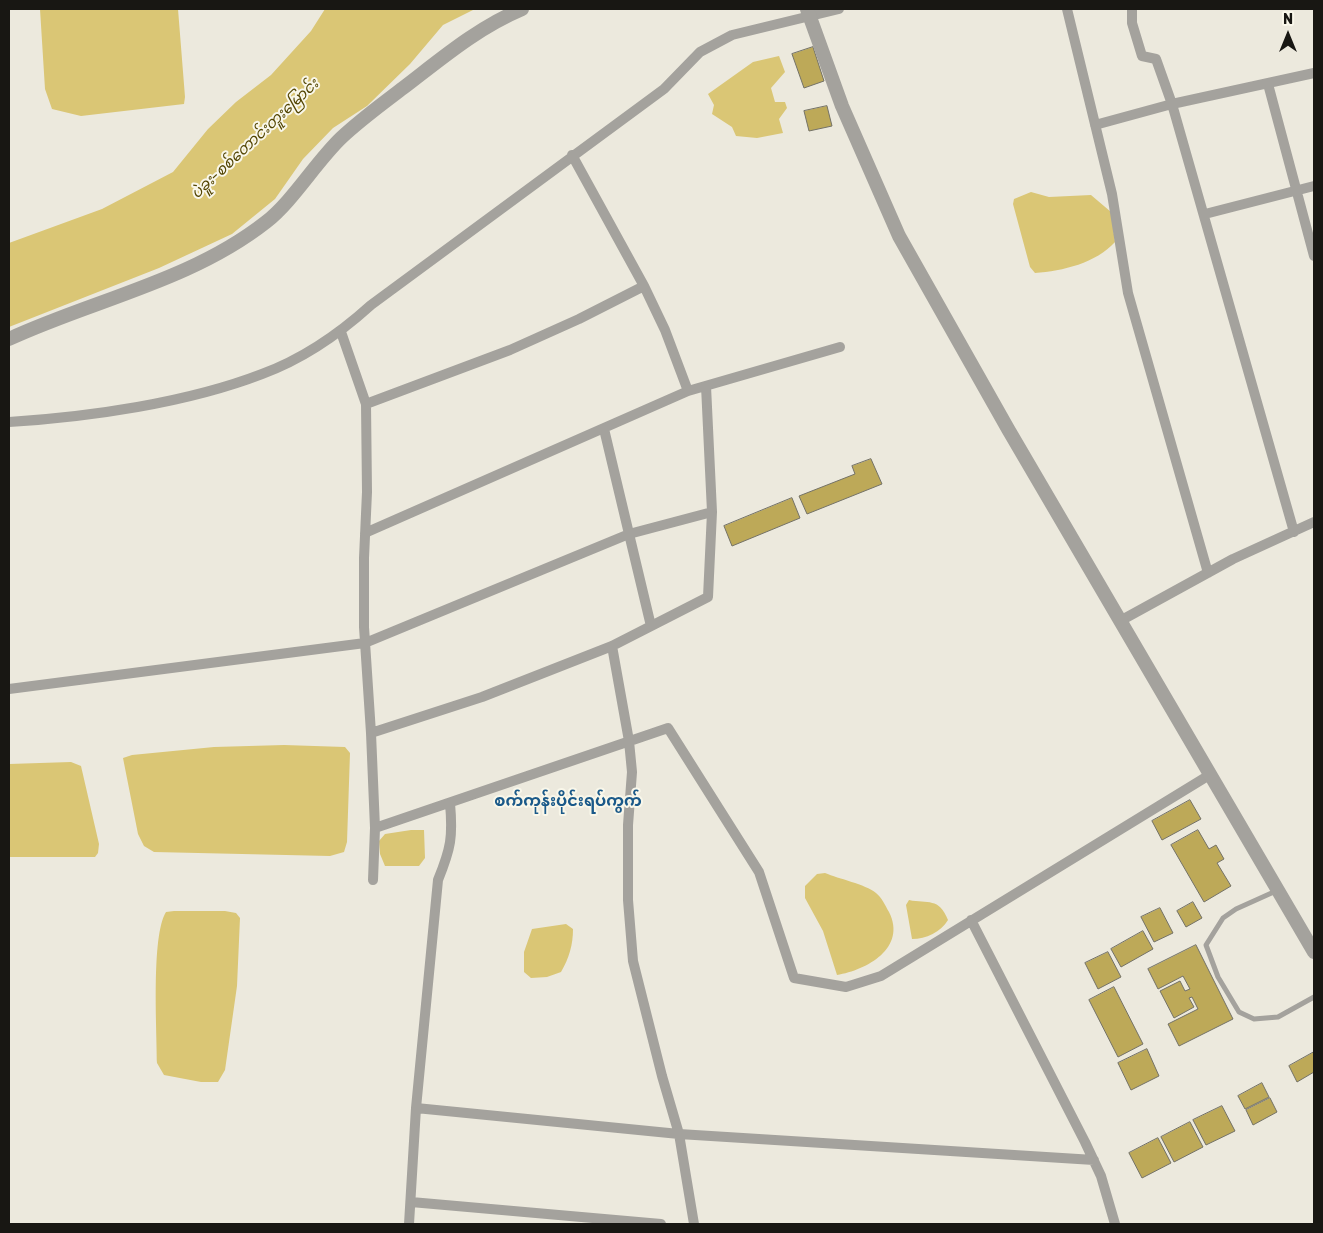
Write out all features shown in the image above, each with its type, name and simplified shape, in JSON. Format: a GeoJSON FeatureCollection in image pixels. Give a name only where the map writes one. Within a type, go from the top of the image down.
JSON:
{"type":"FeatureCollection","features":[{"type":"Feature","properties":{"kind":"street"},"geometry":{"type":"LineString","coordinates":[[9,339],[195,266],[247,236],[268,221],[341,138],[367,116],[456,46],[485,28],[522,9]]}},
{"type":"Feature","properties":{"kind":"street"},"geometry":{"type":"LineString","coordinates":[[9,422],[64,418],[196,394],[263,374],[341,332],[371,305],[664,89],[700,52],[732,34],[808,12],[839,9]]}},
{"type":"Feature","properties":{"kind":"street"},"geometry":{"type":"LineString","coordinates":[[1067,9],[1112,194],[1128,293],[1208,573]]}},
{"type":"Feature","properties":{"kind":"street"},"geometry":{"type":"LineString","coordinates":[[1132,9],[1132,23],[1142,56],[1156,59],[1172,104],[1205,214],[1294,532]]}},
{"type":"Feature","properties":{"kind":"street"},"geometry":{"type":"LineString","coordinates":[[808,12],[842,106],[899,236],[1120,621],[1314,952]]}},
{"type":"Feature","properties":{"kind":"street"},"geometry":{"type":"LineString","coordinates":[[1096,125],[1172,104],[1314,73]]}},
{"type":"Feature","properties":{"kind":"street"},"geometry":{"type":"LineString","coordinates":[[1268,84],[1295,191],[1314,256]]}},
{"type":"Feature","properties":{"kind":"street"},"geometry":{"type":"LineString","coordinates":[[572,155],[644,286],[665,330],[688,391]]}},
{"type":"Feature","properties":{"kind":"street"},"geometry":{"type":"LineString","coordinates":[[1205,214],[1314,186]]}},
{"type":"Feature","properties":{"kind":"street"},"geometry":{"type":"LineString","coordinates":[[366,404],[510,350],[579,319],[644,286]]}},
{"type":"Feature","properties":{"kind":"street"},"geometry":{"type":"LineString","coordinates":[[341,332],[366,404],[368,435],[365,533],[365,643],[375,828],[372,880]]}},
{"type":"Feature","properties":{"kind":"street"},"geometry":{"type":"LineString","coordinates":[[365,533],[688,391],[840,347]]}},
{"type":"Feature","properties":{"kind":"street"},"geometry":{"type":"LineString","coordinates":[[371,733],[482,697],[612,646],[708,597],[712,512],[706,386]]}},
{"type":"Feature","properties":{"kind":"street"},"geometry":{"type":"LineString","coordinates":[[604,429],[651,626]]}},
{"type":"Feature","properties":{"kind":"street"},"geometry":{"type":"LineString","coordinates":[[9,689],[365,643],[629,534],[712,512]]}},
{"type":"Feature","properties":{"kind":"street"},"geometry":{"type":"LineString","coordinates":[[1120,621],[1208,573],[1314,522]]}},
{"type":"Feature","properties":{"kind":"street"},"geometry":{"type":"LineString","coordinates":[[612,646],[629,741],[632,772],[628,825],[628,900],[633,961],[662,1076],[679,1134],[694,1224]]}},
{"type":"Feature","properties":{"kind":"street"},"geometry":{"type":"LineString","coordinates":[[375,828],[668,728],[759,872],[794,978],[846,987],[881,976],[1211,774]]}},
{"type":"Feature","properties":{"kind":"street"},"geometry":{"type":"LineString","coordinates":[[409,1224],[416,1108],[438,880],[450,849],[453,831],[450,803]]}},
{"type":"Feature","properties":{"kind":"street"},"geometry":{"type":"LineString","coordinates":[[971,920],[1094,1160],[1101,1176],[1115,1224]]}},
{"type":"Feature","properties":{"kind":"street"},"geometry":{"type":"LineString","coordinates":[[416,1108],[679,1134],[1094,1160]]}},
{"type":"Feature","properties":{"kind":"street"},"geometry":{"type":"LineString","coordinates":[[411,1202],[661,1224]]}},
{"type":"Feature","properties":{"kind":"lane"},"geometry":{"type":"LineString","coordinates":[[1279,890],[1236,909],[1223,918],[1206,945],[1218,977],[1238,1012],[1254,1019],[1278,1017],[1314,997]]}},
{"type":"Feature","properties":{"kind":"water"},"geometry":{"type":"Polygon","coordinates":[[[40,9],[178,9],[184,104],[81,116],[52,109],[45,89],[40,9]]]}},
{"type":"Feature","properties":{"kind":"water","name":"ပဲခူး-စစ်တောင်းတူးမြောင်း"},"geometry":{"type":"Polygon","coordinates":[[[325,9],[475,9],[443,25],[410,64],[367,106],[333,128],[303,159],[275,199],[232,234],[159,268],[9,327],[9,243],[102,209],[173,172],[208,129],[236,102],[271,75],[311,31],[325,9]]]}},
{"type":"Feature","properties":{"kind":"water"},"geometry":{"type":"Polygon","coordinates":[[[779,56],[785,72],[771,88],[775,102],[785,102],[787,108],[779,119],[783,133],[757,138],[736,136],[732,127],[712,114],[714,105],[708,94],[753,62],[779,56]]]}},
{"type":"Feature","properties":{"kind":"water"},"geometry":{"type":"Polygon","coordinates":[[[1031,192],[1049,197],[1091,195],[1111,212],[1115,242],[1089,261],[1068,268],[1035,273],[1030,267],[1013,204],[1014,199],[1031,192]]]}},
{"type":"Feature","properties":{"kind":"water"},"geometry":{"type":"Polygon","coordinates":[[[284,745],[345,747],[350,753],[347,842],[344,852],[330,856],[154,852],[144,846],[138,834],[123,758],[132,755],[214,747],[284,745]]]}},
{"type":"Feature","properties":{"kind":"water"},"geometry":{"type":"Polygon","coordinates":[[[71,762],[81,766],[99,844],[98,853],[95,857],[9,857],[9,764],[71,762]]]}},
{"type":"Feature","properties":{"kind":"water"},"geometry":{"type":"Polygon","coordinates":[[[424,830],[425,858],[419,866],[385,866],[380,854],[379,841],[385,834],[424,830]]]}},
{"type":"Feature","properties":{"kind":"water"},"geometry":{"type":"Polygon","coordinates":[[[825,873],[859,884],[876,893],[882,899],[889,912],[893,925],[893,936],[881,955],[860,968],[837,975],[823,931],[805,898],[805,886],[817,874],[825,873]]]}},
{"type":"Feature","properties":{"kind":"water"},"geometry":{"type":"Polygon","coordinates":[[[909,900],[937,905],[945,913],[948,920],[933,934],[923,938],[912,939],[906,905],[909,900]]]}},
{"type":"Feature","properties":{"kind":"water"},"geometry":{"type":"Polygon","coordinates":[[[225,911],[236,913],[240,918],[237,986],[225,1070],[218,1082],[201,1082],[164,1075],[157,1063],[156,984],[158,941],[161,924],[166,912],[225,911]]]}},
{"type":"Feature","properties":{"kind":"water"},"geometry":{"type":"Polygon","coordinates":[[[566,924],[573,929],[572,940],[561,972],[547,977],[531,978],[524,972],[524,952],[532,929],[566,924]]]}},
{"type":"Feature","properties":{"kind":"building"},"geometry":{"type":"Polygon","coordinates":[[[813,47],[824,81],[804,88],[792,54],[813,47]]]}},
{"type":"Feature","properties":{"kind":"building"},"geometry":{"type":"Polygon","coordinates":[[[827,106],[832,126],[809,131],[804,111],[827,106]]]}},
{"type":"Feature","properties":{"kind":"building"},"geometry":{"type":"Polygon","coordinates":[[[871,459],[882,484],[807,514],[799,496],[855,474],[852,466],[871,459]]]}},
{"type":"Feature","properties":{"kind":"building"},"geometry":{"type":"Polygon","coordinates":[[[792,498],[800,518],[732,546],[724,526],[792,498]]]}},
{"type":"Feature","properties":{"kind":"building"},"geometry":{"type":"Polygon","coordinates":[[[1190,800],[1201,819],[1162,840],[1152,821],[1190,800]]]}},
{"type":"Feature","properties":{"kind":"building"},"geometry":{"type":"Polygon","coordinates":[[[1198,830],[1209,849],[1216,845],[1224,859],[1217,863],[1231,886],[1204,902],[1171,845],[1198,830]]]}},
{"type":"Feature","properties":{"kind":"building"},"geometry":{"type":"Polygon","coordinates":[[[1193,902],[1202,918],[1186,927],[1177,911],[1193,902]]]}},
{"type":"Feature","properties":{"kind":"building"},"geometry":{"type":"Polygon","coordinates":[[[1160,908],[1173,933],[1154,942],[1141,917],[1160,908]]]}},
{"type":"Feature","properties":{"kind":"building"},"geometry":{"type":"Polygon","coordinates":[[[1143,931],[1153,949],[1121,967],[1111,949],[1143,931]]]}},
{"type":"Feature","properties":{"kind":"building"},"geometry":{"type":"Polygon","coordinates":[[[1196,945],[1233,1019],[1179,1046],[1168,1024],[1198,1009],[1192,997],[1189,998],[1194,1007],[1174,1018],[1160,991],[1180,981],[1185,991],[1190,989],[1183,976],[1158,989],[1148,969],[1196,945]]]}},
{"type":"Feature","properties":{"kind":"building"},"geometry":{"type":"Polygon","coordinates":[[[1108,952],[1121,977],[1098,989],[1085,963],[1108,952]]]}},
{"type":"Feature","properties":{"kind":"building"},"geometry":{"type":"Polygon","coordinates":[[[1114,987],[1143,1044],[1118,1057],[1089,1000],[1114,987]]]}},
{"type":"Feature","properties":{"kind":"building"},"geometry":{"type":"Polygon","coordinates":[[[1147,1049],[1159,1076],[1131,1090],[1118,1063],[1147,1049]]]}},
{"type":"Feature","properties":{"kind":"building"},"geometry":{"type":"Polygon","coordinates":[[[1314,1052],[1314,1072],[1297,1082],[1289,1066],[1314,1052]]]}},
{"type":"Feature","properties":{"kind":"building"},"geometry":{"type":"Polygon","coordinates":[[[1262,1083],[1269,1097],[1245,1109],[1238,1096],[1262,1083]]]}},
{"type":"Feature","properties":{"kind":"building"},"geometry":{"type":"Polygon","coordinates":[[[1270,1098],[1277,1112],[1253,1125],[1246,1110],[1270,1098]]]}},
{"type":"Feature","properties":{"kind":"building"},"geometry":{"type":"Polygon","coordinates":[[[1222,1106],[1235,1131],[1206,1145],[1193,1120],[1222,1106]]]}},
{"type":"Feature","properties":{"kind":"building"},"geometry":{"type":"Polygon","coordinates":[[[1190,1122],[1203,1147],[1174,1162],[1161,1137],[1190,1122]]]}},
{"type":"Feature","properties":{"kind":"building"},"geometry":{"type":"Polygon","coordinates":[[[1158,1138],[1171,1163],[1142,1178],[1129,1153],[1158,1138]]]}},
{"type":"Feature","properties":{"kind":"district","name":"စက်ကုန်းပိုင်းရပ်ကွက်"},"geometry":{"type":"Point","coordinates":[568,801]}}]}
